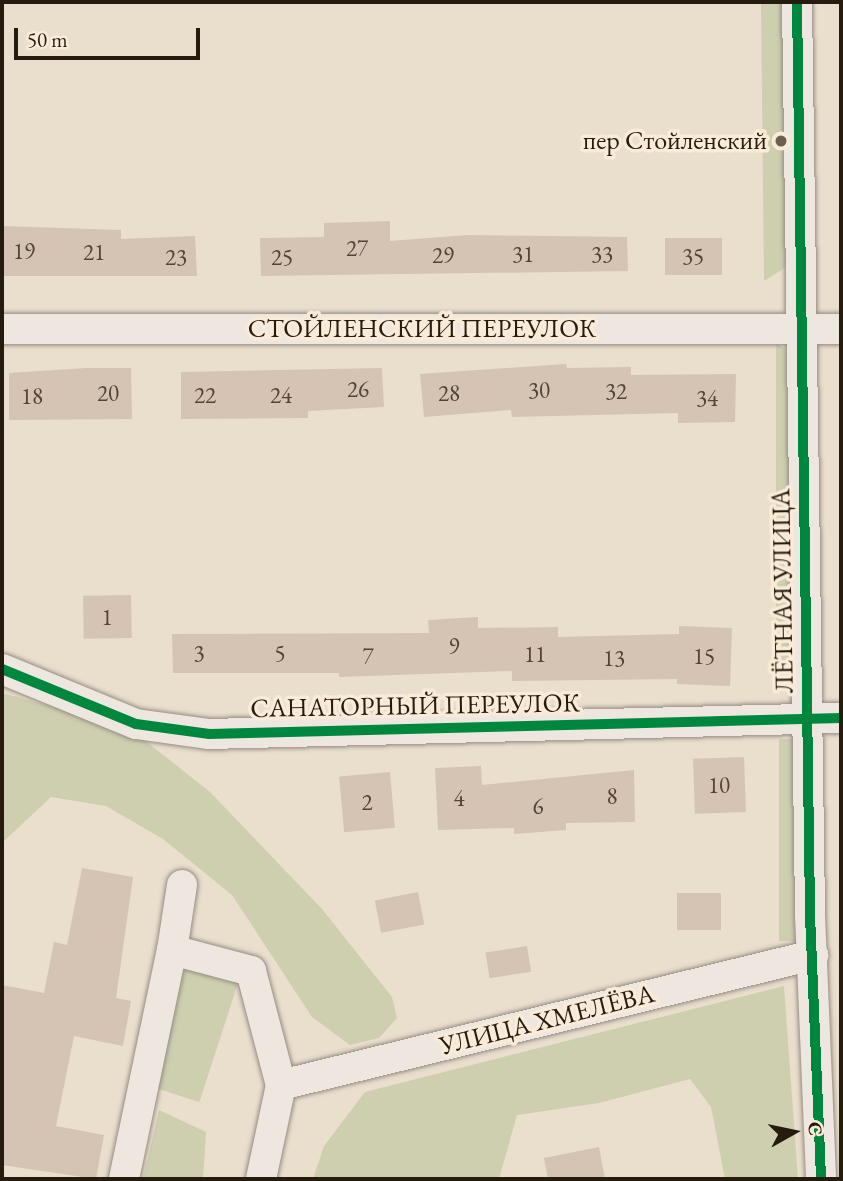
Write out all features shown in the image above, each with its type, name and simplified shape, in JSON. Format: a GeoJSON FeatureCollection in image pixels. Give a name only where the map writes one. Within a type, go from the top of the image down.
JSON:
{"type":"FeatureCollection","features":[{"type":"Feature","properties":{"kind":"street","name":"ЛЁТНАЯ УЛИЦА"},"geometry":{"type":"LineString","coordinates":[[797,2],[813,955],[829,1094],[821,1179]]}},
{"type":"Feature","properties":{"kind":"street","name":"СТОЙЛЕНСКИЙ ПЕРЕУЛОК"},"geometry":{"type":"LineString","coordinates":[[2,329],[841,329]]}},
{"type":"Feature","properties":{"kind":"street","name":"САНАТОРНЫЙ ПЕРЕУЛОК"},"geometry":{"type":"LineString","coordinates":[[2,669],[136,724],[209,734],[841,718]]}},
{"type":"Feature","properties":{"kind":"street"},"geometry":{"type":"LineString","coordinates":[[124,1179],[172,950],[182,886]]}},
{"type":"Feature","properties":{"kind":"street"},"geometry":{"type":"LineString","coordinates":[[172,950],[251,971],[281,1085],[261,1179]]}},
{"type":"Feature","properties":{"kind":"street","name":"УЛИЦА ХМЕЛЁВА"},"geometry":{"type":"LineString","coordinates":[[281,1085],[813,955]]}},
{"type":"Feature","properties":{"kind":"green space"},"geometry":{"type":"Polygon","coordinates":[[[761,2],[787,2],[794,262],[764,281],[761,2]]]}},
{"type":"Feature","properties":{"kind":"green space"},"geometry":{"type":"Polygon","coordinates":[[[776,343],[798,357],[794,666],[776,675],[776,343]]]}},
{"type":"Feature","properties":{"kind":"green space"},"geometry":{"type":"Polygon","coordinates":[[[2,693],[128,727],[210,792],[322,909],[392,997],[397,1018],[379,1038],[350,1045],[312,1017],[232,895],[163,839],[106,806],[51,797],[2,843],[2,693]]]}},
{"type":"Feature","properties":{"kind":"green space"},"geometry":{"type":"Polygon","coordinates":[[[779,739],[796,739],[796,941],[779,941],[779,739]]]}},
{"type":"Feature","properties":{"kind":"green space"},"geometry":{"type":"Polygon","coordinates":[[[185,965],[238,982],[199,1102],[146,1085],[185,965]]]}},
{"type":"Feature","properties":{"kind":"green space"},"geometry":{"type":"Polygon","coordinates":[[[784,986],[798,1179],[725,1179],[711,1107],[690,1079],[599,1103],[517,1115],[499,1179],[313,1179],[324,1146],[365,1092],[784,986]]]}},
{"type":"Feature","properties":{"kind":"green space"},"geometry":{"type":"Polygon","coordinates":[[[159,1110],[206,1132],[203,1179],[143,1179],[159,1110]]]}},
{"type":"Feature","properties":{"kind":"building"},"geometry":{"type":"Polygon","coordinates":[[[390,221],[390,241],[467,235],[627,237],[628,271],[261,276],[260,238],[324,237],[324,223],[390,221]]]}},
{"type":"Feature","properties":{"kind":"building"},"geometry":{"type":"Polygon","coordinates":[[[2,226],[121,230],[121,239],[195,236],[197,276],[2,276],[2,226]]]}},
{"type":"Feature","properties":{"kind":"building"},"geometry":{"type":"Polygon","coordinates":[[[665,238],[722,238],[722,275],[665,275],[665,238]]]}},
{"type":"Feature","properties":{"kind":"building"},"geometry":{"type":"Polygon","coordinates":[[[566,364],[567,368],[631,367],[631,375],[736,374],[735,422],[678,423],[678,413],[512,417],[511,410],[424,417],[420,374],[566,364]]]}},
{"type":"Feature","properties":{"kind":"building"},"geometry":{"type":"Polygon","coordinates":[[[131,368],[132,419],[9,420],[9,373],[131,368]]]}},
{"type":"Feature","properties":{"kind":"building"},"geometry":{"type":"Polygon","coordinates":[[[382,368],[384,407],[308,411],[308,418],[181,419],[181,372],[382,368]]]}},
{"type":"Feature","properties":{"kind":"building"},"geometry":{"type":"Polygon","coordinates":[[[131,595],[132,638],[84,639],[83,596],[131,595]]]}},
{"type":"Feature","properties":{"kind":"building"},"geometry":{"type":"Polygon","coordinates":[[[478,617],[478,628],[558,627],[558,637],[679,634],[679,626],[732,628],[730,686],[677,684],[677,679],[512,681],[512,671],[339,677],[339,673],[173,673],[172,634],[429,633],[428,620],[478,617]]]}},
{"type":"Feature","properties":{"kind":"building"},"geometry":{"type":"Polygon","coordinates":[[[744,757],[746,812],[695,814],[693,759],[744,757]]]}},
{"type":"Feature","properties":{"kind":"building"},"geometry":{"type":"Polygon","coordinates":[[[481,766],[482,785],[634,770],[635,822],[566,823],[566,830],[514,834],[514,828],[438,830],[435,768],[481,766]]]}},
{"type":"Feature","properties":{"kind":"building"},"geometry":{"type":"Polygon","coordinates":[[[390,772],[395,828],[344,832],[339,776],[390,772]]]}},
{"type":"Feature","properties":{"kind":"building"},"geometry":{"type":"Polygon","coordinates":[[[82,868],[133,877],[116,998],[131,1001],[123,1046],[74,1036],[56,1126],[104,1135],[96,1179],[2,1165],[2,985],[44,993],[54,942],[67,945],[82,868]]]}},
{"type":"Feature","properties":{"kind":"building"},"geometry":{"type":"Polygon","coordinates":[[[418,892],[424,924],[381,933],[375,900],[418,892]]]}},
{"type":"Feature","properties":{"kind":"building"},"geometry":{"type":"Polygon","coordinates":[[[677,893],[721,893],[721,930],[677,930],[677,893]]]}},
{"type":"Feature","properties":{"kind":"building"},"geometry":{"type":"Polygon","coordinates":[[[527,946],[531,972],[490,978],[486,953],[527,946]]]}},
{"type":"Feature","properties":{"kind":"building"},"geometry":{"type":"Polygon","coordinates":[[[599,1147],[605,1179],[548,1179],[544,1158],[599,1147]]]}},
{"type":"Feature","properties":{"kind":"cycle path"},"geometry":{"type":"LineString","coordinates":[[797,2],[810,915],[821,1179]]}},
{"type":"Feature","properties":{"kind":"cycle path"},"geometry":{"type":"LineString","coordinates":[[2,669],[136,724],[209,734],[841,718]]}},
{"type":"Feature","properties":{"kind":"place","name":"пер Стойленский"},"geometry":{"type":"Point","coordinates":[781,141]}}]}
